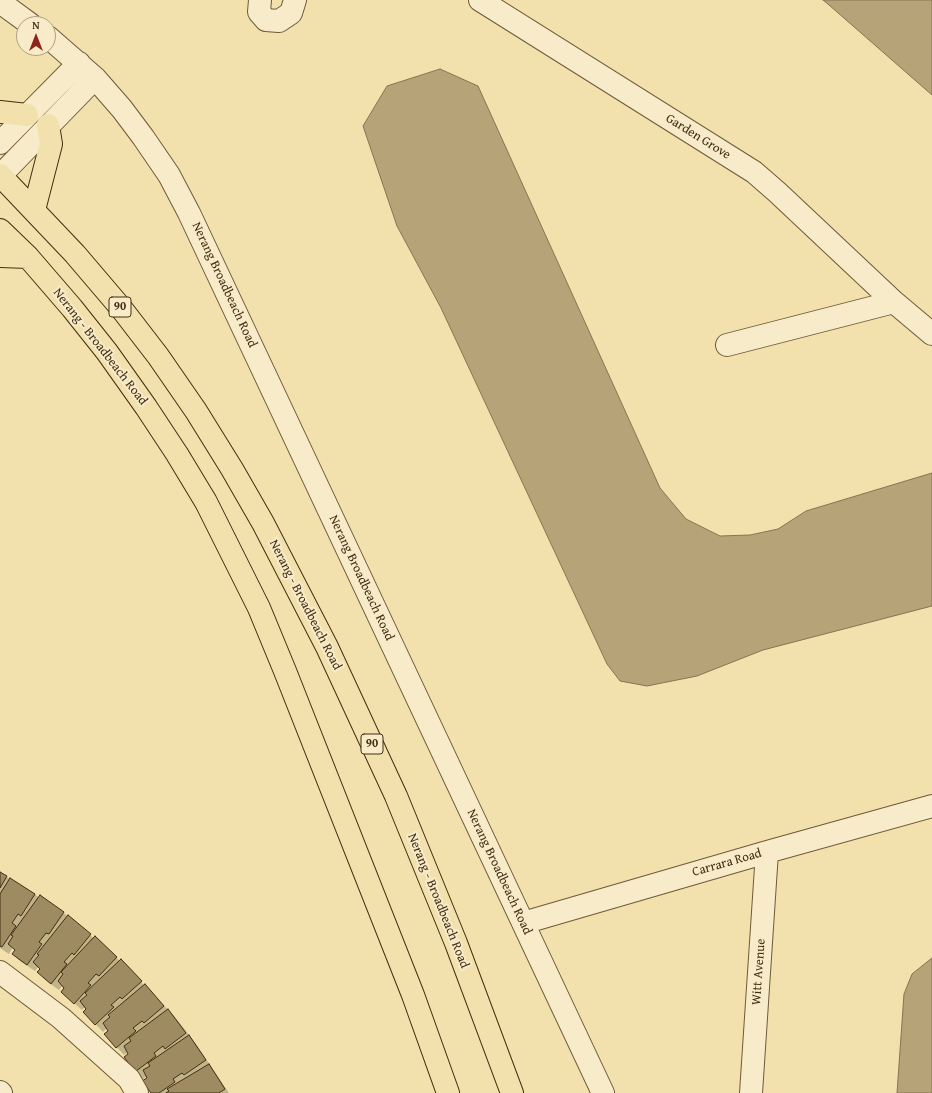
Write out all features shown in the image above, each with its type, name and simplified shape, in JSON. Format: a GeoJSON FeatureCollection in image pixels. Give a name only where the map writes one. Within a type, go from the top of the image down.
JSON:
{"type":"FeatureCollection","features":[{"type":"Feature","properties":{"kind":"main road"},"geometry":{"type":"LineString","coordinates":[[0,112],[27,116]]}},
{"type":"Feature","properties":{"kind":"main road"},"geometry":{"type":"LineString","coordinates":[[34,210],[51,144],[48,125]]}},
{"type":"Feature","properties":{"kind":"main road","name":"Nerang - Broadbeach Road"},"geometry":{"type":"LineString","coordinates":[[0,176],[75,254],[121,308],[158,356],[228,462],[263,523],[327,647],[396,796],[453,936],[512,1093]]}},
{"type":"Feature","properties":{"kind":"main road","name":"Nerang - Broadbeach Road"},"geometry":{"type":"LineString","coordinates":[[0,230],[28,257],[72,308],[107,352],[177,454],[199,490],[236,560],[259,608],[285,671],[413,995],[448,1093]]}},
{"type":"Feature","properties":{"kind":"main road"},"geometry":{"type":"LineString","coordinates":[[0,256],[28,257]]}},
{"type":"Feature","properties":{"kind":"street"},"geometry":{"type":"LineString","coordinates":[[260,0],[259,12],[266,20],[279,21],[291,12],[295,0]]}},
{"type":"Feature","properties":{"kind":"street","name":"Garden Grove"},"geometry":{"type":"LineString","coordinates":[[480,0],[754,172],[894,302],[932,334]]}},
{"type":"Feature","properties":{"kind":"street"},"geometry":{"type":"LineString","coordinates":[[0,2],[19,16]]}},
{"type":"Feature","properties":{"kind":"street","name":"Nerang Broadbeach Road"},"geometry":{"type":"LineString","coordinates":[[56,44],[95,78],[143,137],[169,175],[190,213],[603,1093]]}},
{"type":"Feature","properties":{"kind":"street"},"geometry":{"type":"LineString","coordinates":[[0,143],[79,63]]}},
{"type":"Feature","properties":{"kind":"street"},"geometry":{"type":"LineString","coordinates":[[0,176],[95,78]]}},
{"type":"Feature","properties":{"kind":"street"},"geometry":{"type":"LineString","coordinates":[[727,346],[894,302]]}},
{"type":"Feature","properties":{"kind":"street","name":"Carrara Road"},"geometry":{"type":"LineString","coordinates":[[523,923],[932,806]]}},
{"type":"Feature","properties":{"kind":"street","name":"Witt Avenue"},"geometry":{"type":"LineString","coordinates":[[751,1093],[768,852]]}},
{"type":"Feature","properties":{"kind":"street"},"geometry":{"type":"LineString","coordinates":[[0,972],[61,1018],[129,1079],[137,1093]]}},
{"type":"Feature","properties":{"kind":"shaded area"},"geometry":{"type":"Polygon","coordinates":[[[823,0],[932,0],[932,95],[829,5],[823,0]]]}},
{"type":"Feature","properties":{"kind":"shaded area"},"geometry":{"type":"Polygon","coordinates":[[[440,69],[478,86],[660,488],[686,519],[720,536],[750,535],[778,529],[806,511],[932,473],[932,606],[763,650],[697,676],[647,686],[620,681],[607,664],[441,308],[397,226],[363,126],[387,86],[440,69]]]}},
{"type":"Feature","properties":{"kind":"shaded area"},"geometry":{"type":"Polygon","coordinates":[[[932,958],[932,1093],[897,1093],[904,994],[912,974],[932,958]]]}},
{"type":"Feature","properties":{"kind":"building"},"geometry":{"type":"Polygon","coordinates":[[[0,872],[7,876],[0,888],[0,872]]]}},
{"type":"Feature","properties":{"kind":"building"},"geometry":{"type":"Polygon","coordinates":[[[10,878],[35,894],[21,916],[18,914],[12,923],[16,926],[2,947],[0,946],[0,894],[10,878]]]}},
{"type":"Feature","properties":{"kind":"building"},"geometry":{"type":"Polygon","coordinates":[[[40,895],[64,912],[49,934],[46,933],[39,942],[42,944],[27,965],[12,954],[15,950],[8,944],[13,936],[11,935],[40,895]]]}},
{"type":"Feature","properties":{"kind":"building"},"geometry":{"type":"Polygon","coordinates":[[[68,915],[91,934],[74,955],[72,953],[64,962],[67,964],[51,984],[37,972],[40,969],[33,962],[39,955],[37,954],[68,915]]]}},
{"type":"Feature","properties":{"kind":"building"},"geometry":{"type":"Polygon","coordinates":[[[95,936],[117,957],[99,976],[96,974],[88,983],[91,985],[74,1004],[61,992],[64,988],[58,981],[63,974],[61,972],[95,936]]]}},
{"type":"Feature","properties":{"kind":"building"},"geometry":{"type":"Polygon","coordinates":[[[121,959],[142,981],[122,999],[120,997],[111,1005],[114,1007],[95,1025],[83,1012],[86,1009],[80,1001],[87,995],[85,993],[121,959]]]}},
{"type":"Feature","properties":{"kind":"building"},"geometry":{"type":"Polygon","coordinates":[[[145,984],[164,1006],[144,1023],[142,1021],[133,1028],[136,1031],[116,1048],[104,1034],[108,1031],[103,1023],[110,1017],[108,1015],[145,984]]]}},
{"type":"Feature","properties":{"kind":"building"},"geometry":{"type":"Polygon","coordinates":[[[168,1009],[186,1033],[165,1049],[163,1046],[154,1053],[156,1056],[135,1072],[124,1057],[128,1054],[124,1046],[131,1041],[129,1038],[168,1009]]]}},
{"type":"Feature","properties":{"kind":"building"},"geometry":{"type":"Polygon","coordinates":[[[189,1035],[206,1060],[184,1075],[182,1073],[173,1079],[175,1082],[159,1093],[151,1093],[142,1081],[147,1078],[143,1070],[150,1066],[148,1063],[189,1035]]]}},
{"type":"Feature","properties":{"kind":"building"},"geometry":{"type":"Polygon","coordinates":[[[209,1064],[225,1089],[219,1093],[166,1093],[169,1091],[167,1089],[209,1064]]]}}]}
